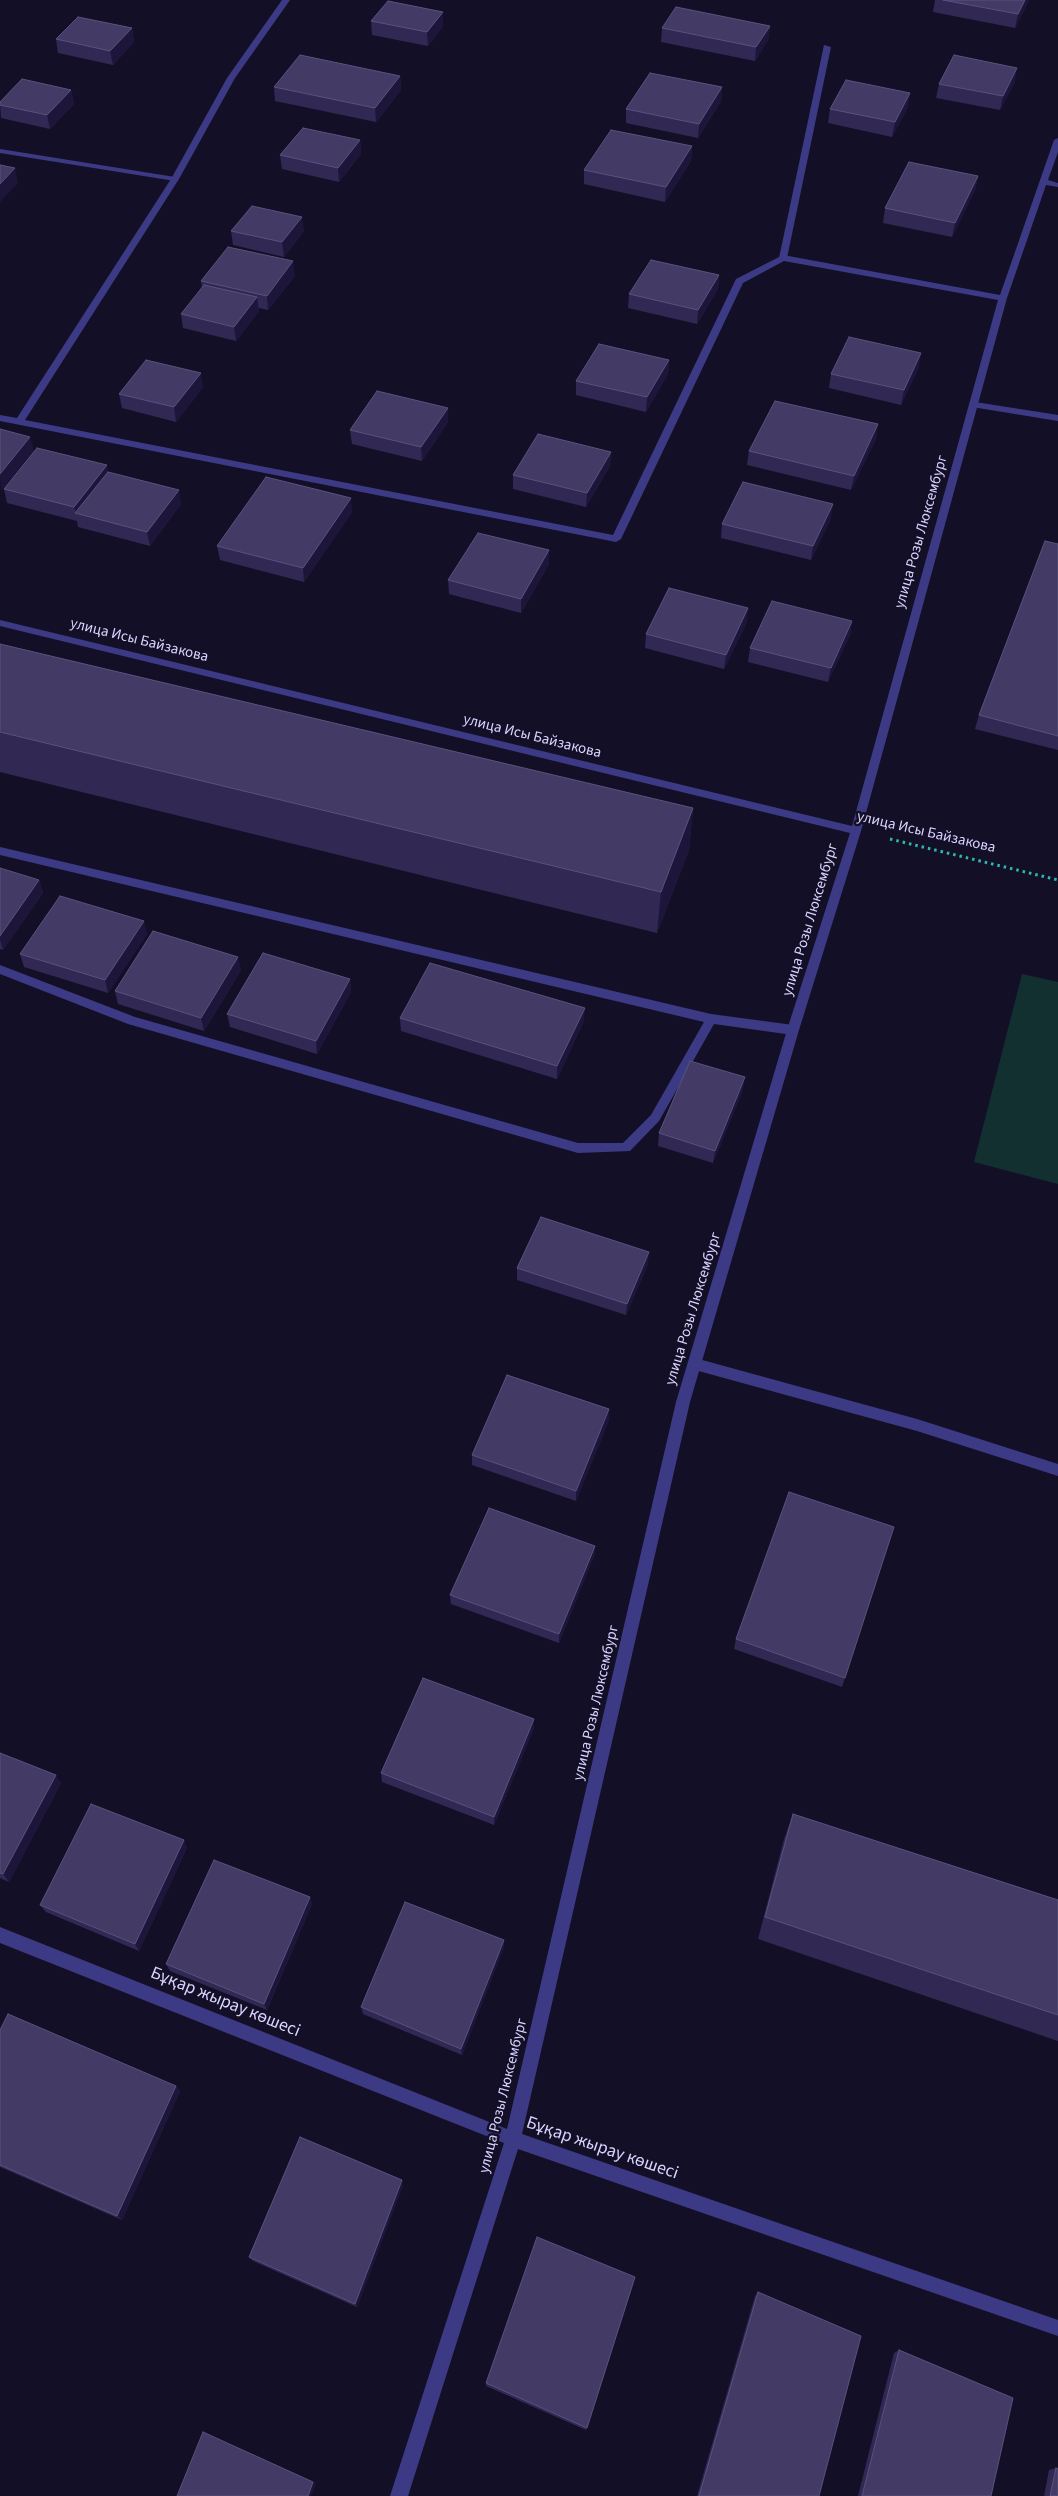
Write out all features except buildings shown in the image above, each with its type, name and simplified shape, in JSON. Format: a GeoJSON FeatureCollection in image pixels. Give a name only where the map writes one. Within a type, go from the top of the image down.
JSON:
{"type":"FeatureCollection","features":[{"type":"Feature","properties":{"kind":"street"},"geometry":{"type":"LineString","coordinates":[[19,422],[176,179],[231,78],[286,0]]}},
{"type":"Feature","properties":{"kind":"street"},"geometry":{"type":"LineString","coordinates":[[783,258],[827,47]]}},
{"type":"Feature","properties":{"kind":"street","name":"улица Розы Люксембург"},"geometry":{"type":"LineString","coordinates":[[399,2496],[513,2139],[683,1402],[793,1030],[856,831],[1003,298],[1058,140]]}},
{"type":"Feature","properties":{"kind":"street"},"geometry":{"type":"LineString","coordinates":[[0,151],[176,179]]}},
{"type":"Feature","properties":{"kind":"street"},"geometry":{"type":"LineString","coordinates":[[1044,182],[1058,185]]}},
{"type":"Feature","properties":{"kind":"street"},"geometry":{"type":"LineString","coordinates":[[0,418],[616,539],[739,281],[783,258],[1003,298]]}},
{"type":"Feature","properties":{"kind":"street"},"geometry":{"type":"LineString","coordinates":[[974,405],[1058,418]]}},
{"type":"Feature","properties":{"kind":"street","name":"улица Исы Байзакова"},"geometry":{"type":"LineString","coordinates":[[0,623],[856,831]]}},
{"type":"Feature","properties":{"kind":"street"},"geometry":{"type":"LineString","coordinates":[[0,852],[711,1019],[793,1030]]}},
{"type":"Feature","properties":{"kind":"street"},"geometry":{"type":"LineString","coordinates":[[0,969],[132,1021],[578,1148],[626,1148],[655,1118],[711,1019]]}},
{"type":"Feature","properties":{"kind":"street"},"geometry":{"type":"LineString","coordinates":[[695,1364],[917,1425],[1058,1470]]}},
{"type":"Feature","properties":{"kind":"street","name":"Бұқар жырау көшесі"},"geometry":{"type":"LineString","coordinates":[[0,1935],[513,2139],[1058,2328]]}},
{"type":"Feature","properties":{"kind":"path","name":"улица Исы Байзакова"},"geometry":{"type":"LineString","coordinates":[[856,831],[1058,880]]}},
{"type":"Feature","properties":{"kind":"green space"},"geometry":{"type":"Polygon","coordinates":[[[1022,974],[1058,982],[1058,1184],[974,1162],[1022,974]]]}}]}
